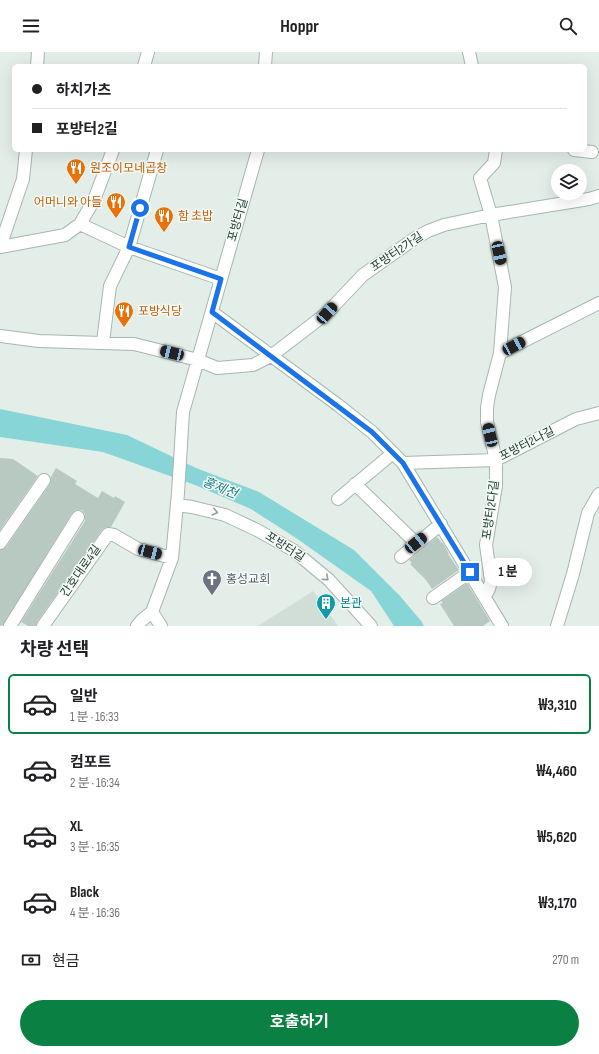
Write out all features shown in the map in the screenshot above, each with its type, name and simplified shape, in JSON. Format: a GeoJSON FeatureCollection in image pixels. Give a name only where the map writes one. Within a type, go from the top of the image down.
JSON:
{"type":"FeatureCollection","features":[{"type":"Feature","properties":{"kind":"street"},"geometry":{"type":"LineString","coordinates":[[37,64],[38,52]]}},
{"type":"Feature","properties":{"kind":"street"},"geometry":{"type":"LineString","coordinates":[[145,64],[148,52]]}},
{"type":"Feature","properties":{"kind":"street"},"geometry":{"type":"LineString","coordinates":[[265,64],[266,52]]}},
{"type":"Feature","properties":{"kind":"street"},"geometry":{"type":"LineString","coordinates":[[469,52],[472,64]]}},
{"type":"Feature","properties":{"kind":"street"},"geometry":{"type":"LineString","coordinates":[[587,151],[592,152]]}},
{"type":"Feature","properties":{"kind":"street"},"geometry":{"type":"LineString","coordinates":[[26,152],[23,179],[0,247],[65,235],[80,224],[94,200],[112,152]]}},
{"type":"Feature","properties":{"kind":"street"},"geometry":{"type":"LineString","coordinates":[[103,342],[110,286],[129,247],[156,152]]}},
{"type":"Feature","properties":{"kind":"street","name":"포방터길"},"geometry":{"type":"LineString","coordinates":[[257,152],[183,412],[177,499],[192,507],[225,515],[257,530],[292,550],[329,580],[371,626]]}},
{"type":"Feature","properties":{"kind":"street","name":"포방터2다길"},"geometry":{"type":"LineString","coordinates":[[485,596],[491,581],[486,545],[496,486],[496,460],[487,422],[487,408],[500,353],[505,287],[491,215],[480,178],[494,163],[496,152]]}},
{"type":"Feature","properties":{"kind":"street","name":"포방터2가길"},"geometry":{"type":"LineString","coordinates":[[271,356],[327,313],[363,275],[414,239],[428,231],[444,225],[491,215],[589,199],[599,196]]}},
{"type":"Feature","properties":{"kind":"street"},"geometry":{"type":"LineString","coordinates":[[80,224],[129,247],[221,279]]}},
{"type":"Feature","properties":{"kind":"street"},"geometry":{"type":"LineString","coordinates":[[500,353],[599,303]]}},
{"type":"Feature","properties":{"kind":"street"},"geometry":{"type":"LineString","coordinates":[[212,312],[338,405],[372,432],[403,463],[485,596],[497,624]]}},
{"type":"Feature","properties":{"kind":"street"},"geometry":{"type":"LineString","coordinates":[[0,336],[39,341],[134,344],[198,360],[217,368],[253,365],[271,356]]}},
{"type":"Feature","properties":{"kind":"street","name":"포방터2나길"},"geometry":{"type":"LineString","coordinates":[[403,463],[496,460],[576,419],[599,413]]}},
{"type":"Feature","properties":{"kind":"street"},"geometry":{"type":"LineString","coordinates":[[338,499],[393,453]]}},
{"type":"Feature","properties":{"kind":"street"},"geometry":{"type":"LineString","coordinates":[[0,543],[44,480]]}},
{"type":"Feature","properties":{"kind":"street"},"geometry":{"type":"LineString","coordinates":[[355,484],[416,543]]}},
{"type":"Feature","properties":{"kind":"street"},"geometry":{"type":"LineString","coordinates":[[556,626],[573,574],[588,513],[599,494]]}},
{"type":"Feature","properties":{"kind":"street"},"geometry":{"type":"LineString","coordinates":[[137,626],[152,612],[172,558],[177,499]]}},
{"type":"Feature","properties":{"kind":"street"},"geometry":{"type":"LineString","coordinates":[[10,626],[78,517]]}},
{"type":"Feature","properties":{"kind":"street"},"geometry":{"type":"LineString","coordinates":[[401,557],[416,543],[441,524]]}},
{"type":"Feature","properties":{"kind":"street","name":"간호대로4길"},"geometry":{"type":"LineString","coordinates":[[43,626],[108,534],[114,535],[138,549],[172,558]]}},
{"type":"Feature","properties":{"kind":"street"},"geometry":{"type":"LineString","coordinates":[[433,598],[470,572]]}},
{"type":"Feature","properties":{"kind":"street"},"geometry":{"type":"LineString","coordinates":[[152,612],[161,626]]}},
{"type":"Feature","properties":{"kind":"shaded area"},"geometry":{"type":"Polygon","coordinates":[[[313,591],[338,626],[258,626],[313,591]]]}},
{"type":"Feature","properties":{"kind":"water","name":"홍제천"},"geometry":{"type":"Polygon","coordinates":[[[0,409],[127,435],[196,468],[259,492],[354,550],[400,596],[424,626],[394,626],[371,591],[296,538],[251,509],[195,485],[103,452],[0,437],[0,409]]]}},
{"type":"Feature","properties":{"kind":"building"},"geometry":{"type":"Polygon","coordinates":[[[0,458],[13,459],[38,476],[0,530],[0,458]]]}},
{"type":"Feature","properties":{"kind":"building"},"geometry":{"type":"Polygon","coordinates":[[[56,468],[77,481],[75,484],[98,498],[102,491],[125,502],[111,527],[106,527],[102,530],[37,622],[36,626],[28,626],[21,622],[85,521],[85,514],[82,510],[75,510],[3,625],[0,626],[0,550],[6,547],[50,484],[51,477],[56,468]]]}},
{"type":"Feature","properties":{"kind":"building"},"geometry":{"type":"Polygon","coordinates":[[[437,537],[443,543],[448,554],[459,570],[432,589],[426,580],[410,564],[412,563],[409,560],[437,537]]]}},
{"type":"Feature","properties":{"kind":"building"},"geometry":{"type":"Polygon","coordinates":[[[467,583],[490,621],[483,626],[454,626],[440,604],[443,603],[441,601],[467,583]]]}},
{"type":"Feature","properties":{"kind":"place","name":"원조이모네곱창"},"geometry":{"type":"Point","coordinates":[76,185]}},
{"type":"Feature","properties":{"kind":"place","name":"어머니와 아들"},"geometry":{"type":"Point","coordinates":[116,219]}},
{"type":"Feature","properties":{"kind":"place","name":"함 초밥"},"geometry":{"type":"Point","coordinates":[164,233]}},
{"type":"Feature","properties":{"kind":"place","name":"포방식당"},"geometry":{"type":"Point","coordinates":[124,328]}},
{"type":"Feature","properties":{"kind":"place","name":"홍성교회"},"geometry":{"type":"Point","coordinates":[212,596]}},
{"type":"Feature","properties":{"kind":"place","name":"본관"},"geometry":{"type":"Point","coordinates":[326,620]}},
{"type":"Feature","properties":{"kind":"route"},"geometry":{"type":"LineString","coordinates":[[140,208],[129,247],[221,279],[212,312],[338,405],[372,432],[403,463],[470,572]]}}]}
